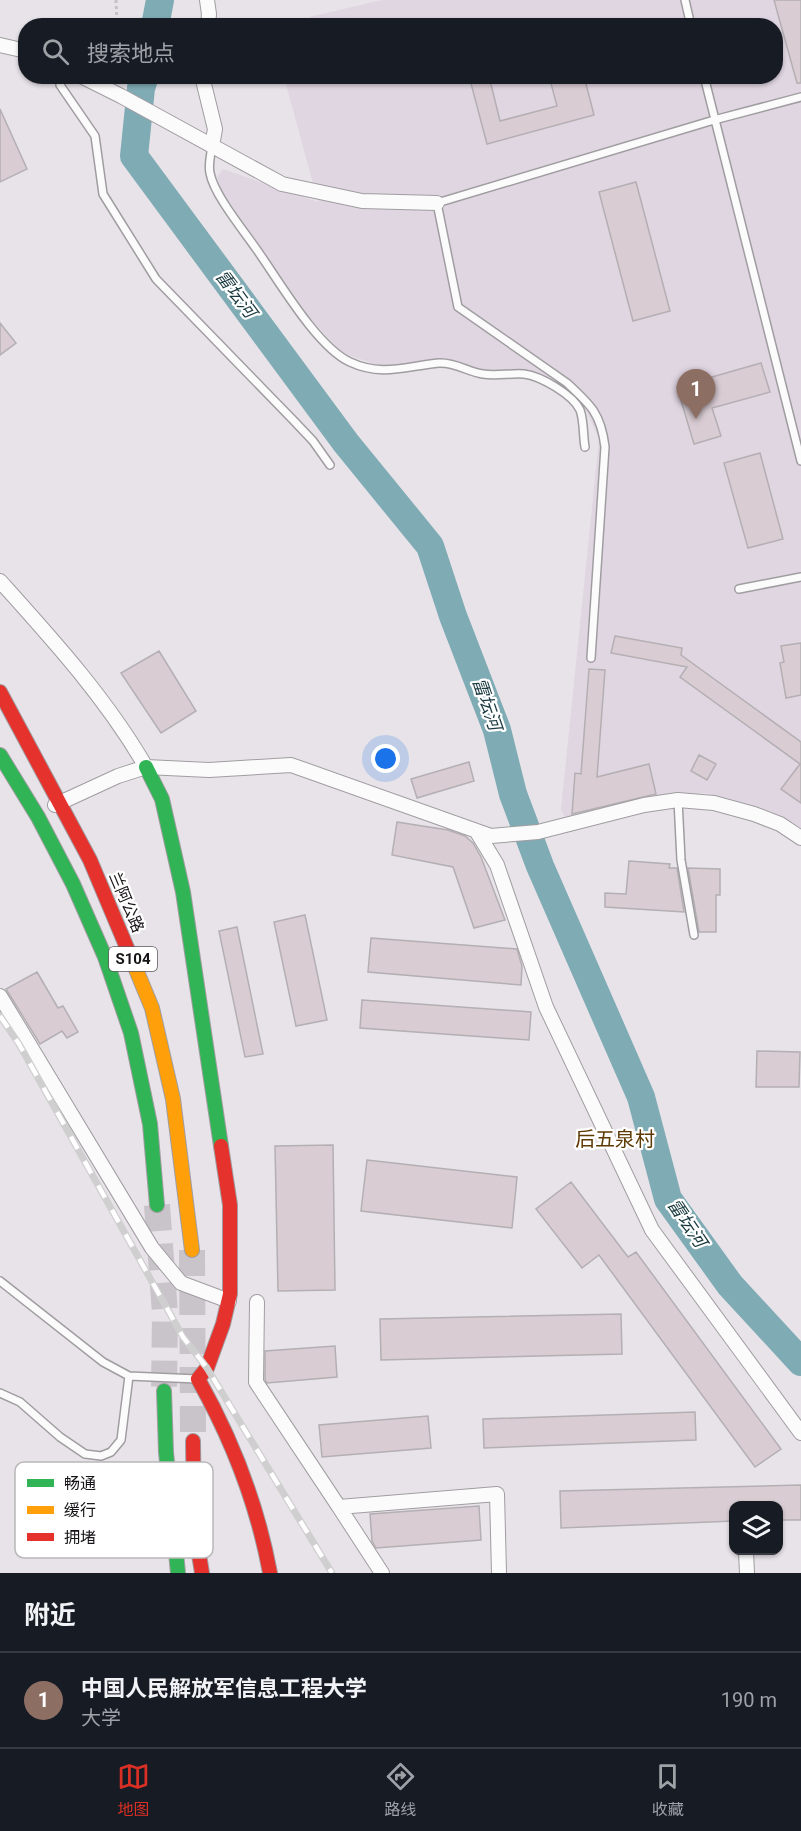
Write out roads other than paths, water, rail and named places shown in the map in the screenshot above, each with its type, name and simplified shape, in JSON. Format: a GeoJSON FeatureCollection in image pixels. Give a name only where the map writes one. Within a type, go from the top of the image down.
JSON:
{"type":"FeatureCollection","features":[{"type":"Feature","properties":{"kind":"main road","name":"兰阿公路"},"geometry":{"type":"LineString","coordinates":[[0,692],[90,860],[152,1008],[173,1099],[192,1250]]}},
{"type":"Feature","properties":{"kind":"main road","name":"S104"},"geometry":{"type":"LineString","coordinates":[[0,755],[39,817],[73,884],[105,957],[130,1033],[150,1124],[157,1205]]}},
{"type":"Feature","properties":{"kind":"main road"},"geometry":{"type":"LineString","coordinates":[[146,767],[162,799],[183,892],[230,1205],[229,1301],[207,1368],[198,1379],[221,1417],[248,1480],[266,1545],[270,1573]]}},
{"type":"Feature","properties":{"kind":"main road"},"geometry":{"type":"LineString","coordinates":[[164,1391],[166,1462]]}},
{"type":"Feature","properties":{"kind":"main road"},"geometry":{"type":"LineString","coordinates":[[193,1441],[193,1462]]}},
{"type":"Feature","properties":{"kind":"main road"},"geometry":{"type":"LineString","coordinates":[[176,1558],[178,1573]]}},
{"type":"Feature","properties":{"kind":"main road"},"geometry":{"type":"LineString","coordinates":[[198,1558],[202,1573]]}},
{"type":"Feature","properties":{"kind":"street"},"geometry":{"type":"LineString","coordinates":[[207,0],[208,18]]}},
{"type":"Feature","properties":{"kind":"street"},"geometry":{"type":"LineString","coordinates":[[0,45],[18,49]]}},
{"type":"Feature","properties":{"kind":"street"},"geometry":{"type":"LineString","coordinates":[[97,84],[282,184],[362,201],[438,203]]}},
{"type":"Feature","properties":{"kind":"street"},"geometry":{"type":"LineString","coordinates":[[204,84],[215,129],[212,146]]}},
{"type":"Feature","properties":{"kind":"street"},"geometry":{"type":"LineString","coordinates":[[0,581],[80,670],[146,767]]}},
{"type":"Feature","properties":{"kind":"street"},"geometry":{"type":"LineString","coordinates":[[39,817],[59,801],[118,776],[146,767],[209,770],[291,765],[491,836],[538,832],[644,805],[678,800],[714,803],[743,810],[780,824],[801,838]]}},
{"type":"Feature","properties":{"kind":"street"},"geometry":{"type":"LineString","coordinates":[[477,832],[497,865],[546,1007],[652,1230],[801,1433]]}},
{"type":"Feature","properties":{"kind":"street"},"geometry":{"type":"LineString","coordinates":[[0,996],[152,1248],[181,1283],[229,1301]]}},
{"type":"Feature","properties":{"kind":"street"},"geometry":{"type":"LineString","coordinates":[[257,1302],[256,1382],[382,1573]]}},
{"type":"Feature","properties":{"kind":"street"},"geometry":{"type":"LineString","coordinates":[[339,1507],[497,1494],[499,1573]]}},
{"type":"Feature","properties":{"kind":"street"},"geometry":{"type":"LineString","coordinates":[[746,1555],[747,1573]]}},
{"type":"Feature","properties":{"kind":"lane"},"geometry":{"type":"LineString","coordinates":[[685,0],[689,18]]}},
{"type":"Feature","properties":{"kind":"lane"},"geometry":{"type":"LineString","coordinates":[[60,84],[95,136],[103,194],[156,279],[313,441],[330,465]]}},
{"type":"Feature","properties":{"kind":"lane"},"geometry":{"type":"LineString","coordinates":[[706,84],[801,461]]}},
{"type":"Feature","properties":{"kind":"lane"},"geometry":{"type":"LineString","coordinates":[[591,658],[605,447],[603,428],[590,406],[567,383],[458,308],[438,203],[714,120],[801,97]]}},
{"type":"Feature","properties":{"kind":"lane"},"geometry":{"type":"LineString","coordinates":[[212,146],[210,172],[219,195],[297,308],[328,347],[341,358],[374,370],[397,370],[447,363],[482,374],[524,374],[536,377],[557,388],[580,410],[585,447]]}},
{"type":"Feature","properties":{"kind":"lane"},"geometry":{"type":"LineString","coordinates":[[740,589],[801,578]]}},
{"type":"Feature","properties":{"kind":"lane"},"geometry":{"type":"LineString","coordinates":[[678,800],[681,860],[694,935]]}},
{"type":"Feature","properties":{"kind":"lane"},"geometry":{"type":"LineString","coordinates":[[0,1281],[103,1362],[129,1376],[198,1379]]}},
{"type":"Feature","properties":{"kind":"lane"},"geometry":{"type":"LineString","coordinates":[[0,1393],[20,1402],[60,1437],[85,1454],[101,1456],[111,1452],[121,1440],[129,1376]]}},
{"type":"Feature","properties":{"kind":"waterway","name":"雷坛河"},"geometry":{"type":"LineString","coordinates":[[157,18],[160,0]]}},
{"type":"Feature","properties":{"kind":"waterway","name":"雷坛河"},"geometry":{"type":"LineString","coordinates":[[142,84],[134,156],[346,443],[430,546],[453,616],[497,730],[513,794],[540,866],[641,1097],[668,1199],[730,1285],[801,1362]]}},
{"type":"Feature","properties":{"kind":"tunnel"},"geometry":{"type":"LineString","coordinates":[[157,1205],[165,1313],[164,1391]]}},
{"type":"Feature","properties":{"kind":"tunnel"},"geometry":{"type":"LineString","coordinates":[[192,1250],[193,1441]]}},
{"type":"Feature","properties":{"kind":"railway"},"geometry":{"type":"LineString","coordinates":[[0,1016],[19,1044],[183,1337],[207,1368],[332,1573]]}},
{"type":"Feature","properties":{"kind":"place","name":"中国人民解放军信息工程大学"},"geometry":{"type":"Point","coordinates":[696,419]}},
{"type":"Feature","properties":{"kind":"district","name":"后五泉村"},"geometry":{"type":"Point","coordinates":[615,1139]}}]}
